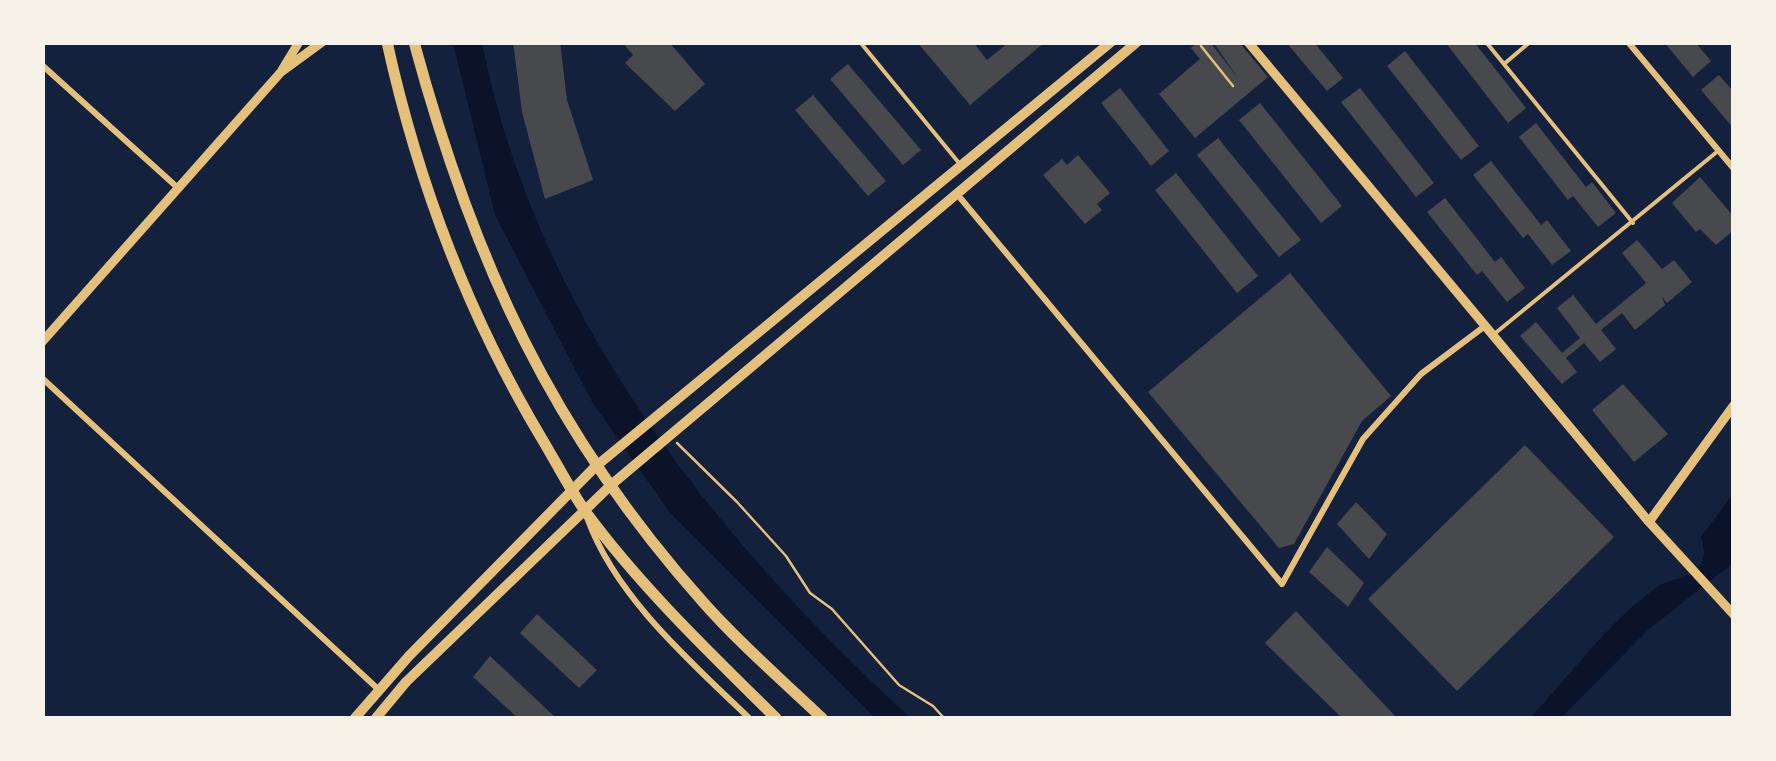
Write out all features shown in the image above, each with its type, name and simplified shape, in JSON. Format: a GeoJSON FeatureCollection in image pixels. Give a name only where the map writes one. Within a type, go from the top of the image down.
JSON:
{"type":"FeatureCollection","features":[{"type":"Feature","properties":{"kind":"main road"},"geometry":{"type":"LineString","coordinates":[[387,42],[412,145],[447,253],[512,389],[584,510],[676,616],[776,718]]}},
{"type":"Feature","properties":{"kind":"main road"},"geometry":{"type":"LineString","coordinates":[[414,42],[506,310],[543,383],[595,467],[704,605],[822,718]]}},
{"type":"Feature","properties":{"kind":"main road"},"geometry":{"type":"LineString","coordinates":[[356,718],[378,689],[595,467],[1111,42]]}},
{"type":"Feature","properties":{"kind":"main road"},"geometry":{"type":"LineString","coordinates":[[376,718],[406,682],[611,485],[1137,42]]}},
{"type":"Feature","properties":{"kind":"street"},"geometry":{"type":"LineString","coordinates":[[42,342],[280,72],[299,42]]}},
{"type":"Feature","properties":{"kind":"street"},"geometry":{"type":"LineString","coordinates":[[280,72],[322,42]]}},
{"type":"Feature","properties":{"kind":"street"},"geometry":{"type":"LineString","coordinates":[[1248,42],[1686,566],[1734,614]]}},
{"type":"Feature","properties":{"kind":"street"},"geometry":{"type":"LineString","coordinates":[[1628,42],[1734,169]]}},
{"type":"Feature","properties":{"kind":"street"},"geometry":{"type":"LineString","coordinates":[[42,66],[179,189]]}},
{"type":"Feature","properties":{"kind":"street"},"geometry":{"type":"LineString","coordinates":[[958,194],[1282,584],[1362,439],[1421,374],[1486,325]]}},
{"type":"Feature","properties":{"kind":"street"},"geometry":{"type":"LineString","coordinates":[[42,378],[378,689]]}},
{"type":"Feature","properties":{"kind":"street"},"geometry":{"type":"LineString","coordinates":[[1649,522],[1734,404]]}},
{"type":"Feature","properties":{"kind":"street"},"geometry":{"type":"LineString","coordinates":[[584,510],[599,550],[627,586],[699,670],[750,718]]}},
{"type":"Feature","properties":{"kind":"lane"},"geometry":{"type":"LineString","coordinates":[[860,42],[962,166]]}},
{"type":"Feature","properties":{"kind":"lane"},"geometry":{"type":"LineString","coordinates":[[1486,42],[1632,223]]}},
{"type":"Feature","properties":{"kind":"lane"},"geometry":{"type":"LineString","coordinates":[[1504,64],[1530,42]]}},
{"type":"Feature","properties":{"kind":"lane"},"geometry":{"type":"LineString","coordinates":[[1494,335],[1718,151]]}},
{"type":"Feature","properties":{"kind":"path"},"geometry":{"type":"LineString","coordinates":[[1201,46],[1233,86]]}},
{"type":"Feature","properties":{"kind":"path"},"geometry":{"type":"LineString","coordinates":[[668,438],[728,492],[772,546],[786,556],[810,594],[832,609],[899,685],[933,706],[944,718]]}},
{"type":"Feature","properties":{"kind":"water"},"geometry":{"type":"Polygon","coordinates":[[[453,43],[482,43],[508,142],[544,237],[589,327],[642,414],[702,496],[768,574],[911,718],[875,718],[670,513],[592,402],[495,215],[453,43]]]}},
{"type":"Feature","properties":{"kind":"water"},"geometry":{"type":"Polygon","coordinates":[[[1733,494],[1733,563],[1649,629],[1561,718],[1530,718],[1606,632],[1639,601],[1662,584],[1699,567],[1704,556],[1701,537],[1733,494]]]}},
{"type":"Feature","properties":{"kind":"building"},"geometry":{"type":"Polygon","coordinates":[[[513,42],[560,42],[567,100],[593,180],[545,199],[522,112],[513,42]]]}},
{"type":"Feature","properties":{"kind":"building"},"geometry":{"type":"Polygon","coordinates":[[[622,42],[669,42],[705,84],[675,111],[625,63],[633,55],[622,42]]]}},
{"type":"Feature","properties":{"kind":"building"},"geometry":{"type":"Polygon","coordinates":[[[917,42],[973,42],[987,60],[1009,42],[1045,42],[970,105],[917,42]]]}},
{"type":"Feature","properties":{"kind":"building"},"geometry":{"type":"Polygon","coordinates":[[[1197,42],[1210,42],[1238,78],[1213,42],[1239,42],[1268,77],[1195,138],[1159,94],[1200,59],[1191,48],[1197,42]]]}},
{"type":"Feature","properties":{"kind":"building"},"geometry":{"type":"Polygon","coordinates":[[[1286,42],[1314,42],[1343,78],[1327,91],[1286,42]]]}},
{"type":"Feature","properties":{"kind":"building"},"geometry":{"type":"Polygon","coordinates":[[[1445,42],[1474,42],[1526,108],[1508,123],[1445,42]]]}},
{"type":"Feature","properties":{"kind":"building"},"geometry":{"type":"Polygon","coordinates":[[[1664,42],[1695,42],[1711,61],[1693,77],[1664,42]]]}},
{"type":"Feature","properties":{"kind":"building"},"geometry":{"type":"Polygon","coordinates":[[[1405,51],[1479,146],[1461,160],[1387,66],[1405,51]]]}},
{"type":"Feature","properties":{"kind":"building"},"geometry":{"type":"Polygon","coordinates":[[[848,64],[921,150],[903,165],[830,79],[848,64]]]}},
{"type":"Feature","properties":{"kind":"building"},"geometry":{"type":"Polygon","coordinates":[[[1719,75],[1734,92],[1734,129],[1701,90],[1719,75]]]}},
{"type":"Feature","properties":{"kind":"building"},"geometry":{"type":"Polygon","coordinates":[[[1120,88],[1169,151],[1151,166],[1101,103],[1120,88]]]}},
{"type":"Feature","properties":{"kind":"building"},"geometry":{"type":"Polygon","coordinates":[[[1360,88],[1434,183],[1416,197],[1341,102],[1360,88]]]}},
{"type":"Feature","properties":{"kind":"building"},"geometry":{"type":"Polygon","coordinates":[[[813,95],[886,181],[868,196],[795,110],[813,95]]]}},
{"type":"Feature","properties":{"kind":"building"},"geometry":{"type":"Polygon","coordinates":[[[1260,103],[1342,206],[1321,223],[1239,120],[1260,103]]]}},
{"type":"Feature","properties":{"kind":"building"},"geometry":{"type":"Polygon","coordinates":[[[1536,123],[1586,187],[1592,182],[1616,213],[1598,227],[1573,196],[1568,200],[1519,137],[1536,123]]]}},
{"type":"Feature","properties":{"kind":"building"},"geometry":{"type":"Polygon","coordinates":[[[1218,138],[1301,240],[1279,257],[1197,155],[1218,138]]]}},
{"type":"Feature","properties":{"kind":"building"},"geometry":{"type":"Polygon","coordinates":[[[1078,155],[1110,193],[1097,204],[1102,210],[1085,224],[1043,175],[1062,159],[1067,165],[1078,155]]]}},
{"type":"Feature","properties":{"kind":"building"},"geometry":{"type":"Polygon","coordinates":[[[1491,161],[1541,225],[1547,220],[1571,251],[1552,265],[1528,234],[1523,238],[1473,175],[1491,161]]]}},
{"type":"Feature","properties":{"kind":"building"},"geometry":{"type":"Polygon","coordinates":[[[1176,173],[1258,276],[1237,293],[1155,190],[1176,173]]]}},
{"type":"Feature","properties":{"kind":"building"},"geometry":{"type":"Polygon","coordinates":[[[1700,177],[1734,217],[1734,230],[1716,245],[1700,229],[1696,232],[1672,203],[1700,177]]]}},
{"type":"Feature","properties":{"kind":"building"},"geometry":{"type":"Polygon","coordinates":[[[1445,198],[1495,262],[1501,257],[1525,288],[1507,302],[1482,271],[1477,275],[1427,212],[1445,198]]]}},
{"type":"Feature","properties":{"kind":"building"},"geometry":{"type":"Polygon","coordinates":[[[1637,240],[1662,269],[1674,260],[1692,282],[1667,303],[1662,297],[1665,305],[1635,330],[1622,313],[1601,330],[1616,349],[1600,362],[1584,343],[1566,358],[1577,372],[1562,384],[1520,336],[1536,322],[1562,353],[1580,338],[1557,308],[1573,295],[1596,324],[1646,283],[1622,253],[1637,240]]]}},
{"type":"Feature","properties":{"kind":"building"},"geometry":{"type":"Polygon","coordinates":[[[1290,273],[1391,396],[1362,421],[1294,544],[1279,548],[1148,392],[1290,273]]]}},
{"type":"Feature","properties":{"kind":"building"},"geometry":{"type":"Polygon","coordinates":[[[1623,384],[1668,434],[1634,462],[1592,410],[1623,384]]]}},
{"type":"Feature","properties":{"kind":"building"},"geometry":{"type":"Polygon","coordinates":[[[1525,445],[1614,537],[1457,691],[1368,599],[1525,445]]]}},
{"type":"Feature","properties":{"kind":"building"},"geometry":{"type":"Polygon","coordinates":[[[1356,502],[1387,534],[1369,559],[1337,524],[1356,502]]]}},
{"type":"Feature","properties":{"kind":"building"},"geometry":{"type":"Polygon","coordinates":[[[1327,547],[1364,583],[1348,607],[1309,572],[1327,547]]]}},
{"type":"Feature","properties":{"kind":"building"},"geometry":{"type":"Polygon","coordinates":[[[1296,611],[1397,718],[1342,718],[1265,643],[1296,611]]]}},
{"type":"Feature","properties":{"kind":"building"},"geometry":{"type":"Polygon","coordinates":[[[537,614],[597,670],[579,688],[520,633],[537,614]]]}},
{"type":"Feature","properties":{"kind":"building"},"geometry":{"type":"Polygon","coordinates":[[[490,656],[556,718],[518,718],[473,677],[490,656]]]}}]}
